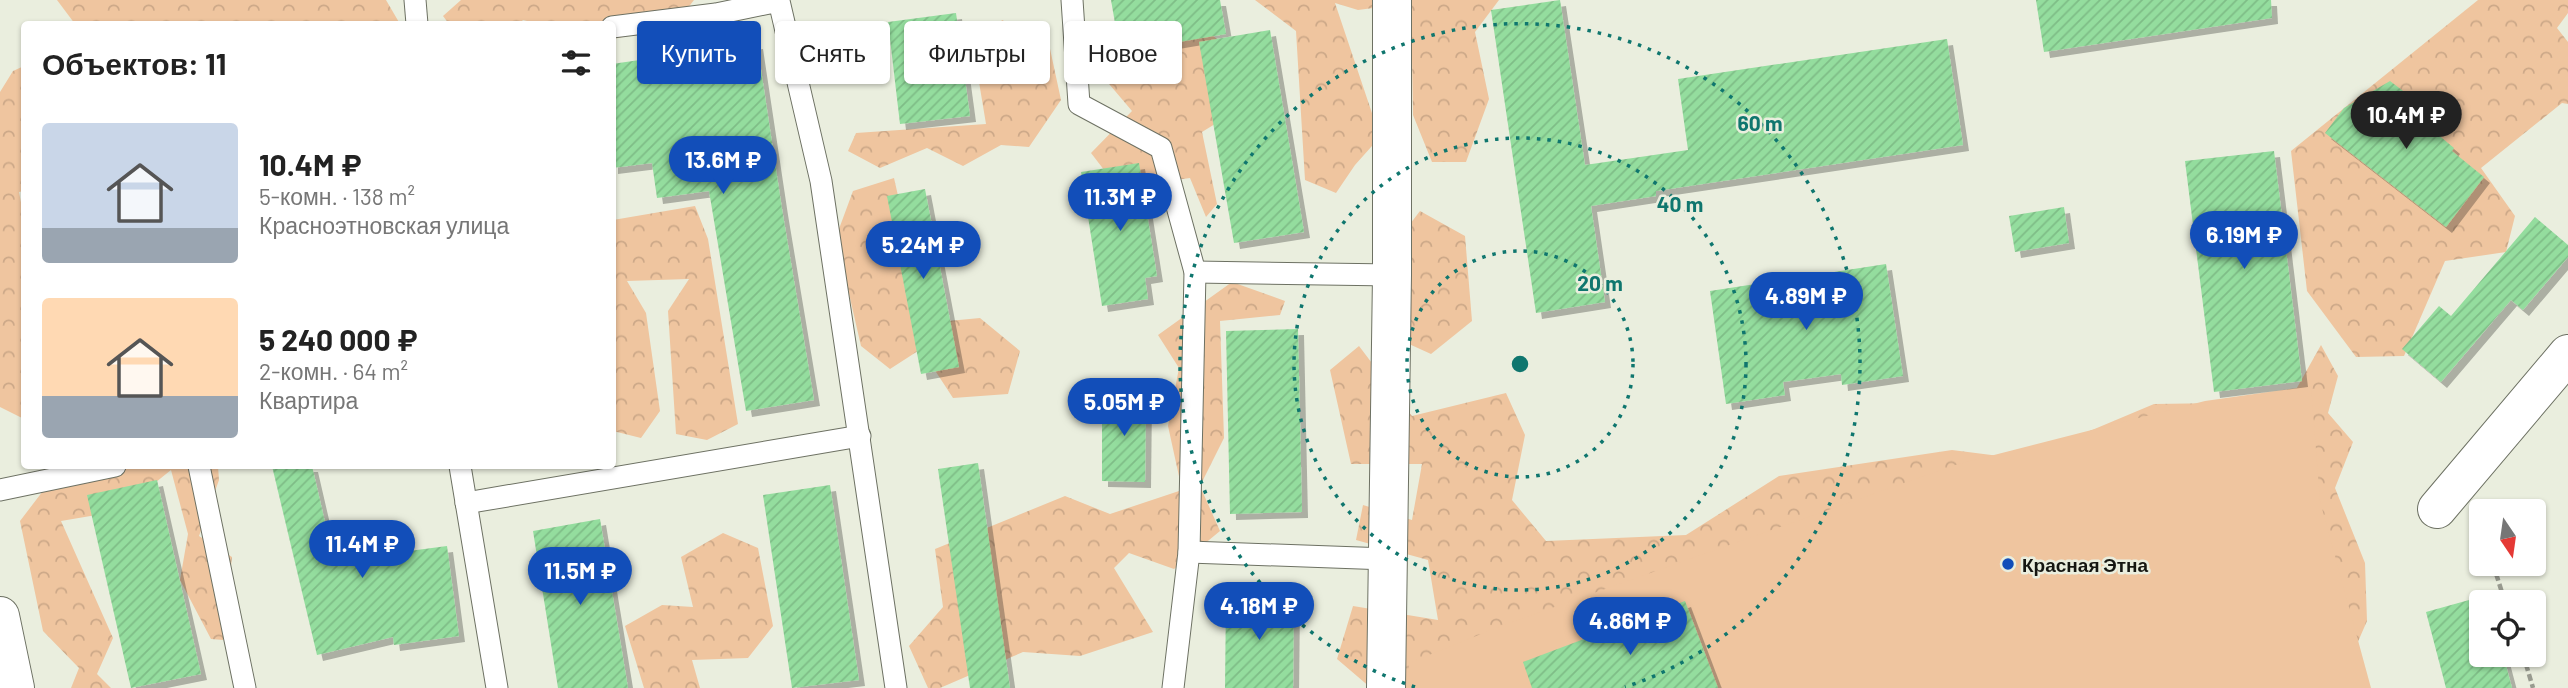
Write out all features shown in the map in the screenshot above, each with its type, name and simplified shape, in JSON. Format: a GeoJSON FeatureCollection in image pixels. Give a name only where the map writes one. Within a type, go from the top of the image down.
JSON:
{"type":"FeatureCollection","features":[{"type":"Feature","properties":{"kind":"street"},"geometry":{"type":"LineString","coordinates":[[1386,688],[1392,275],[1392,0]]}},
{"type":"Feature","properties":{"kind":"street"},"geometry":{"type":"LineString","coordinates":[[2437,509],[2568,354]]}},
{"type":"Feature","properties":{"kind":"street"},"geometry":{"type":"LineString","coordinates":[[0,616],[15,688]]}},
{"type":"Feature","properties":{"kind":"lane"},"geometry":{"type":"LineString","coordinates":[[415,0],[417,21]]}},
{"type":"Feature","properties":{"kind":"lane"},"geometry":{"type":"LineString","coordinates":[[1072,0],[1079,104],[1161,148],[1195,272],[1189,552],[1173,688]]}},
{"type":"Feature","properties":{"kind":"lane"},"geometry":{"type":"LineString","coordinates":[[616,26],[715,7],[779,1],[821,181],[896,688]]}},
{"type":"Feature","properties":{"kind":"lane"},"geometry":{"type":"LineString","coordinates":[[1195,272],[1392,275]]}},
{"type":"Feature","properties":{"kind":"lane"},"geometry":{"type":"LineString","coordinates":[[466,503],[860,436]]}},
{"type":"Feature","properties":{"kind":"lane"},"geometry":{"type":"LineString","coordinates":[[0,490],[101,469]]}},
{"type":"Feature","properties":{"kind":"lane"},"geometry":{"type":"LineString","coordinates":[[200,469],[245,688]]}},
{"type":"Feature","properties":{"kind":"lane"},"geometry":{"type":"LineString","coordinates":[[460,469],[497,688]]}},
{"type":"Feature","properties":{"kind":"lane"},"geometry":{"type":"LineString","coordinates":[[1189,552],[1387,558]]}},
{"type":"Feature","properties":{"kind":"path"},"geometry":{"type":"LineString","coordinates":[[2526,667],[2533,688]]}},
{"type":"Feature","properties":{"kind":"green space"},"geometry":{"type":"Polygon","coordinates":[[[57,0],[386,0],[398,21],[73,21],[57,0]]]}},
{"type":"Feature","properties":{"kind":"green space"},"geometry":{"type":"Polygon","coordinates":[[[461,0],[694,0],[678,21],[637,21],[637,34],[616,38],[616,21],[447,21],[443,16],[461,0]]]}},
{"type":"Feature","properties":{"kind":"green space"},"geometry":{"type":"Polygon","coordinates":[[[1255,0],[1499,0],[1475,32],[1489,99],[1466,162],[1432,162],[1413,115],[1411,3],[1358,10],[1335,3],[1380,137],[1355,165],[1336,193],[1305,180],[1296,31],[1255,0]]]}},
{"type":"Feature","properties":{"kind":"green space"},"geometry":{"type":"Polygon","coordinates":[[[2478,0],[2568,0],[2568,13],[2557,28],[2568,42],[2568,104],[2562,103],[2481,168],[2515,216],[2506,252],[2445,261],[2404,356],[2356,357],[2307,291],[2291,151],[2478,0]]]}},
{"type":"Feature","properties":{"kind":"green space"},"geometry":{"type":"Polygon","coordinates":[[[1204,29],[1246,61],[1241,108],[1202,132],[1217,204],[1206,217],[1190,178],[1118,188],[1091,153],[1132,111],[1109,84],[1182,84],[1182,32],[1204,29]]]}},
{"type":"Feature","properties":{"kind":"green space"},"geometry":{"type":"Polygon","coordinates":[[[1050,49],[1061,100],[1029,147],[1001,145],[963,166],[927,148],[880,168],[848,151],[856,133],[986,124],[979,84],[1050,84],[1050,49]]]}},
{"type":"Feature","properties":{"kind":"green space"},"geometry":{"type":"Polygon","coordinates":[[[21,67],[21,418],[0,407],[0,92],[13,71],[21,67]]]}},
{"type":"Feature","properties":{"kind":"green space"},"geometry":{"type":"Polygon","coordinates":[[[894,178],[927,323],[980,318],[1020,351],[1008,394],[953,398],[921,349],[890,369],[861,346],[836,237],[853,191],[894,178]]]}},
{"type":"Feature","properties":{"kind":"green space"},"geometry":{"type":"Polygon","coordinates":[[[695,206],[708,239],[738,424],[707,440],[676,434],[668,311],[689,279],[627,281],[646,313],[660,411],[641,438],[616,432],[616,219],[695,206]]]}},
{"type":"Feature","properties":{"kind":"green space"},"geometry":{"type":"Polygon","coordinates":[[[1420,211],[1465,236],[1472,321],[1431,354],[1398,339],[1397,241],[1420,211]]]}},
{"type":"Feature","properties":{"kind":"green space"},"geometry":{"type":"Polygon","coordinates":[[[1232,282],[1285,301],[1280,315],[1220,321],[1224,438],[1200,486],[1220,531],[1174,569],[1129,553],[1114,568],[1153,632],[1080,656],[1023,652],[940,688],[928,688],[909,646],[943,607],[935,549],[1065,496],[1110,514],[1182,490],[1168,426],[1179,368],[1158,335],[1232,282]]]}},
{"type":"Feature","properties":{"kind":"green space","name":"Красная Этна"},"geometry":{"type":"Polygon","coordinates":[[[2321,345],[2338,376],[2328,413],[2353,442],[2335,488],[2365,563],[2367,621],[2343,676],[1371,688],[1337,659],[1353,606],[1438,620],[1428,560],[1356,540],[1363,505],[1412,520],[1422,464],[1351,464],[1330,370],[1359,346],[1412,416],[1506,393],[1525,435],[1512,500],[1546,541],[1686,535],[1779,476],[1952,450],[2023,459],[2154,404],[2289,402],[2321,345]]]}},
{"type":"Feature","properties":{"kind":"green space","name":"Красная Этна"},"geometry":{"type":"Polygon","coordinates":[[[2311,386],[2320,501],[2371,688],[1408,688],[1409,663],[1501,626],[1955,465],[2205,401],[2311,386]]]}},
{"type":"Feature","properties":{"kind":"green space"},"geometry":{"type":"Polygon","coordinates":[[[60,469],[218,469],[219,480],[199,536],[232,557],[223,640],[211,639],[180,580],[188,534],[171,470],[120,511],[61,521],[113,638],[97,674],[111,688],[71,688],[79,668],[43,631],[20,521],[60,469]]]}},
{"type":"Feature","properties":{"kind":"green space"},"geometry":{"type":"Polygon","coordinates":[[[723,533],[758,548],[773,626],[748,658],[692,660],[700,688],[644,688],[625,626],[662,605],[693,607],[681,557],[723,533]]]}},
{"type":"Feature","properties":{"kind":"building"},"geometry":{"type":"Polygon","coordinates":[[[1111,0],[1220,0],[1226,34],[1182,41],[1182,21],[1115,21],[1111,0]]]}},
{"type":"Feature","properties":{"kind":"building"},"geometry":{"type":"Polygon","coordinates":[[[1560,0],[1585,165],[1688,150],[1678,79],[1947,39],[1963,145],[1656,191],[1656,196],[1591,206],[1605,302],[1536,313],[1491,10],[1560,0]]]}},
{"type":"Feature","properties":{"kind":"building"},"geometry":{"type":"Polygon","coordinates":[[[2036,0],[2271,0],[2272,18],[2044,52],[2036,0]]]}},
{"type":"Feature","properties":{"kind":"building"},"geometry":{"type":"Polygon","coordinates":[[[956,13],[957,21],[904,21],[904,84],[966,84],[970,116],[900,124],[890,22],[956,13]]]}},
{"type":"Feature","properties":{"kind":"building"},"geometry":{"type":"Polygon","coordinates":[[[1270,30],[1304,232],[1234,243],[1199,42],[1270,30]]]}},
{"type":"Feature","properties":{"kind":"building"},"geometry":{"type":"Polygon","coordinates":[[[637,60],[637,84],[761,84],[761,70],[814,400],[746,411],[709,191],[657,198],[652,163],[616,168],[616,63],[637,60]]]}},
{"type":"Feature","properties":{"kind":"building"},"geometry":{"type":"Polygon","coordinates":[[[2390,81],[2432,113],[2424,123],[2484,177],[2446,227],[2325,133],[2344,108],[2390,81]]]}},
{"type":"Feature","properties":{"kind":"building"},"geometry":{"type":"Polygon","coordinates":[[[2274,151],[2302,381],[2214,392],[2185,161],[2274,151]]]}},
{"type":"Feature","properties":{"kind":"building"},"geometry":{"type":"Polygon","coordinates":[[[1139,163],[1157,276],[1145,278],[1148,299],[1102,306],[1081,172],[1139,163]]]}},
{"type":"Feature","properties":{"kind":"building"},"geometry":{"type":"Polygon","coordinates":[[[925,189],[959,367],[921,374],[887,196],[925,189]]]}},
{"type":"Feature","properties":{"kind":"building"},"geometry":{"type":"Polygon","coordinates":[[[2064,207],[2069,243],[2015,252],[2009,216],[2064,207]]]}},
{"type":"Feature","properties":{"kind":"building"},"geometry":{"type":"Polygon","coordinates":[[[2535,217],[2568,245],[2568,257],[2523,310],[2511,300],[2441,382],[2402,349],[2439,306],[2451,316],[2535,217]]]}},
{"type":"Feature","properties":{"kind":"building"},"geometry":{"type":"Polygon","coordinates":[[[1886,264],[1903,376],[1842,385],[1841,374],[1783,382],[1785,395],[1726,404],[1710,291],[1886,264]]]}},
{"type":"Feature","properties":{"kind":"building"},"geometry":{"type":"Polygon","coordinates":[[[1298,329],[1302,512],[1230,514],[1226,331],[1298,329]]]}},
{"type":"Feature","properties":{"kind":"building"},"geometry":{"type":"Polygon","coordinates":[[[1102,395],[1146,395],[1145,482],[1102,481],[1102,395]]]}},
{"type":"Feature","properties":{"kind":"building"},"geometry":{"type":"Polygon","coordinates":[[[978,463],[1010,688],[970,688],[938,469],[978,463]]]}},
{"type":"Feature","properties":{"kind":"building"},"geometry":{"type":"Polygon","coordinates":[[[273,469],[313,469],[334,561],[447,546],[459,636],[394,645],[393,637],[317,655],[273,469]]]}},
{"type":"Feature","properties":{"kind":"building"},"geometry":{"type":"Polygon","coordinates":[[[157,480],[201,674],[131,688],[87,495],[157,480]]]}},
{"type":"Feature","properties":{"kind":"building"},"geometry":{"type":"Polygon","coordinates":[[[830,485],[859,680],[792,688],[763,495],[830,485]]]}},
{"type":"Feature","properties":{"kind":"building"},"geometry":{"type":"Polygon","coordinates":[[[600,519],[628,688],[558,688],[533,531],[600,519]]]}},
{"type":"Feature","properties":{"kind":"building"},"geometry":{"type":"Polygon","coordinates":[[[1226,596],[1294,597],[1293,688],[1225,688],[1226,596]]]}},
{"type":"Feature","properties":{"kind":"building"},"geometry":{"type":"Polygon","coordinates":[[[2469,600],[2469,667],[2506,667],[2512,688],[2446,688],[2426,612],[2469,600]]]}},
{"type":"Feature","properties":{"kind":"building"},"geometry":{"type":"Polygon","coordinates":[[[1685,601],[1718,688],[1532,688],[1523,662],[1685,601]]]}},
{"type":"Feature","properties":{"kind":"place","name":"Красная Этна"},"geometry":{"type":"Point","coordinates":[2008,564]}}]}
